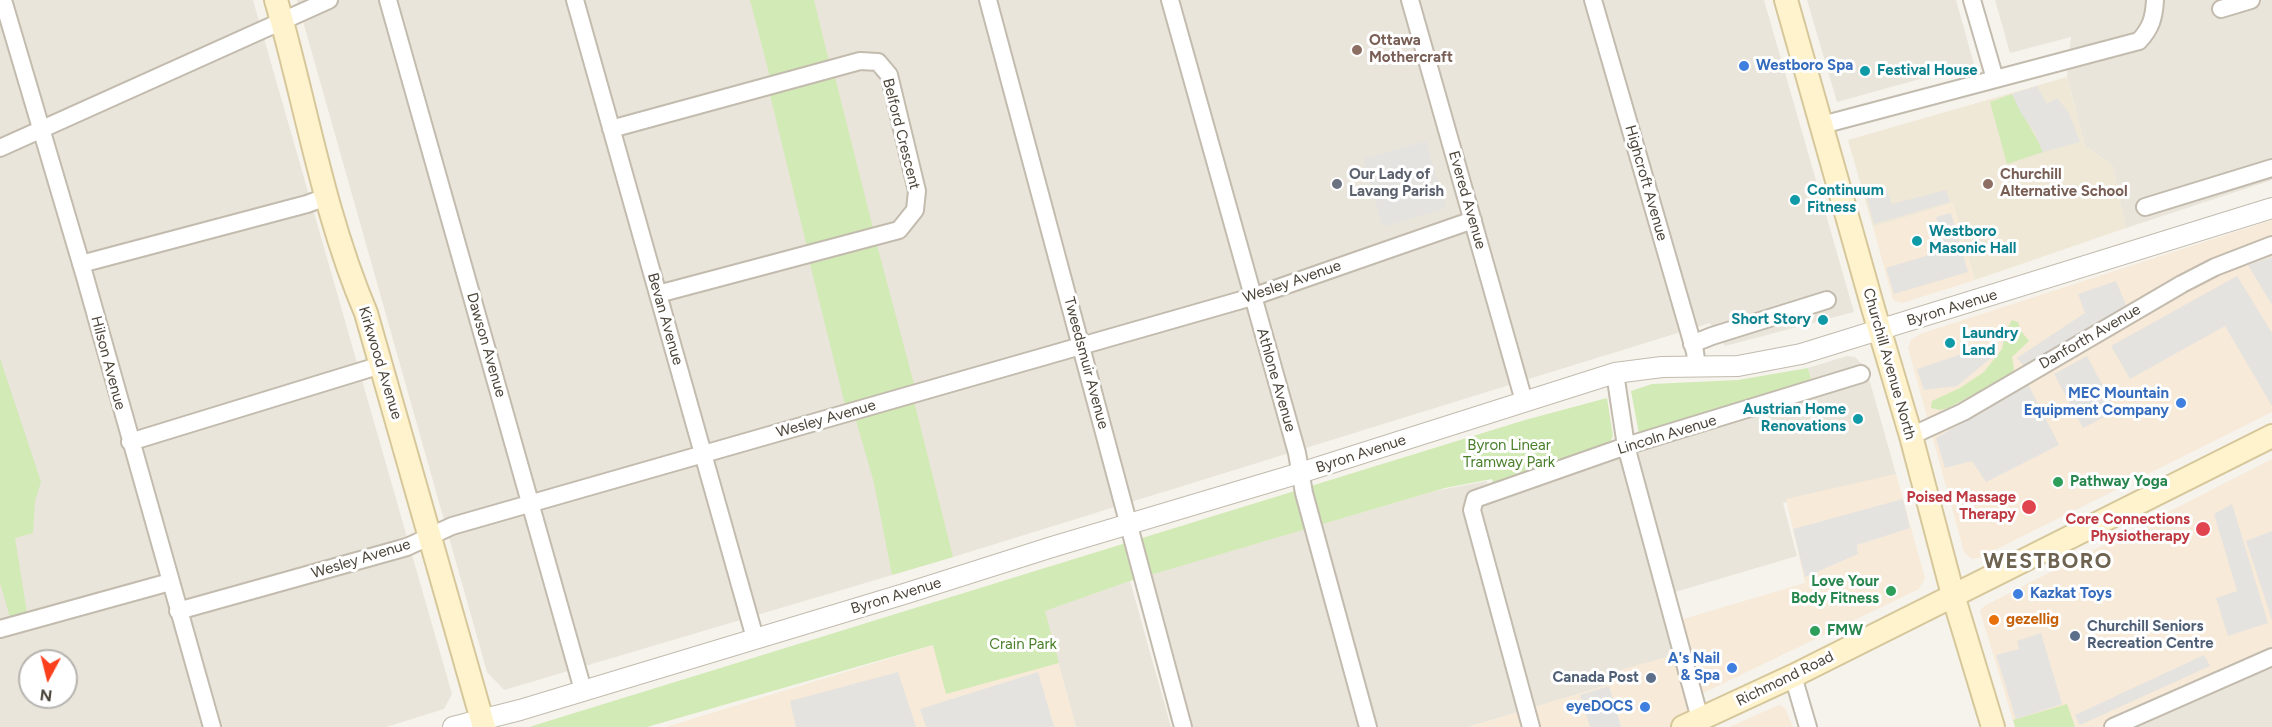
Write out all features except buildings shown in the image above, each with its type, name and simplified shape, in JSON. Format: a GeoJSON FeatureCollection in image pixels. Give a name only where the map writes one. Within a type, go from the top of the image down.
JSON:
{"type":"FeatureCollection","features":[{"type":"Feature","properties":{"kind":"main road","name":"Churchill Avenue North"},"geometry":{"type":"LineString","coordinates":[[1786,0],[1911,436],[1953,595],[1993,727]]}},
{"type":"Feature","properties":{"kind":"main road","name":"Kirkwood Avenue"},"geometry":{"type":"LineString","coordinates":[[279,11],[326,197],[347,268],[366,313],[483,723]]}},
{"type":"Feature","properties":{"kind":"main road","name":"Richmond Road"},"geometry":{"type":"LineString","coordinates":[[1691,723],[1793,676],[2272,436]]}},
{"type":"Feature","properties":{"kind":"street","name":"Hilson Avenue"},"geometry":{"type":"LineString","coordinates":[[3,0],[81,264],[212,727]]}},
{"type":"Feature","properties":{"kind":"street"},"geometry":{"type":"LineString","coordinates":[[0,148],[41,131],[279,11],[329,0]]}},
{"type":"Feature","properties":{"kind":"street","name":"Dawson Avenue"},"geometry":{"type":"LineString","coordinates":[[388,0],[584,690]]}},
{"type":"Feature","properties":{"kind":"street","name":"Bevan Avenue"},"geometry":{"type":"LineString","coordinates":[[575,0],[755,638]]}},
{"type":"Feature","properties":{"kind":"street","name":"Tweedsmuir Avenue"},"geometry":{"type":"LineString","coordinates":[[988,0],[1183,727]]}},
{"type":"Feature","properties":{"kind":"street","name":"Athlone Avenue"},"geometry":{"type":"LineString","coordinates":[[1170,0],[1251,297],[1297,453],[1300,473],[1368,727]]}},
{"type":"Feature","properties":{"kind":"street","name":"Evered Avenue"},"geometry":{"type":"LineString","coordinates":[[1410,0],[1524,401]]}},
{"type":"Feature","properties":{"kind":"street","name":"Highcroft Avenue"},"geometry":{"type":"LineString","coordinates":[[1593,0],[1686,322],[1696,366]]}},
{"type":"Feature","properties":{"kind":"street"},"geometry":{"type":"LineString","coordinates":[[1972,0],[1995,79]]}},
{"type":"Feature","properties":{"kind":"street"},"geometry":{"type":"LineString","coordinates":[[1822,125],[2139,41],[2154,19],[2155,0]]}},
{"type":"Feature","properties":{"kind":"street"},"geometry":{"type":"LineString","coordinates":[[2221,9],[2251,0]]}},
{"type":"Feature","properties":{"kind":"street","name":"Belford Crescent"},"geometry":{"type":"LineString","coordinates":[[611,129],[860,61],[878,62],[889,75],[917,191],[915,210],[899,230],[658,294]]}},
{"type":"Feature","properties":{"kind":"street"},"geometry":{"type":"LineString","coordinates":[[2145,207],[2272,168]]}},
{"type":"Feature","properties":{"kind":"street"},"geometry":{"type":"LineString","coordinates":[[81,264],[326,197]]}},
{"type":"Feature","properties":{"kind":"street","name":"Byron Avenue"},"geometry":{"type":"LineString","coordinates":[[453,727],[483,723],[584,690],[1300,473],[1616,373],[1662,367],[1761,363],[1801,354],[2272,208]]}},
{"type":"Feature","properties":{"kind":"street","name":"Wesley Avenue"},"geometry":{"type":"LineString","coordinates":[[178,611],[407,547],[452,526],[1251,297],[1473,220]]}},
{"type":"Feature","properties":{"kind":"street","name":"Danforth Avenue"},"geometry":{"type":"LineString","coordinates":[[1911,436],[1963,412],[2182,284],[2215,267],[2272,245]]}},
{"type":"Feature","properties":{"kind":"street"},"geometry":{"type":"LineString","coordinates":[[1692,344],[1827,300]]}},
{"type":"Feature","properties":{"kind":"street"},"geometry":{"type":"LineString","coordinates":[[130,442],[381,365]]}},
{"type":"Feature","properties":{"kind":"street"},"geometry":{"type":"LineString","coordinates":[[1616,373],[1626,446],[1673,622],[1691,723]]}},
{"type":"Feature","properties":{"kind":"street","name":"Lincoln Avenue"},"geometry":{"type":"LineString","coordinates":[[1531,727],[1472,510],[1475,499],[1626,446],[1861,374]]}},
{"type":"Feature","properties":{"kind":"street"},"geometry":{"type":"LineString","coordinates":[[0,629],[170,582]]}},
{"type":"Feature","properties":{"kind":"street"},"geometry":{"type":"LineString","coordinates":[[2113,727],[2272,657]]}},
{"type":"Feature","properties":{"kind":"street"},"geometry":{"type":"LineString","coordinates":[[1793,676],[1808,727]]}},
{"type":"Feature","properties":{"kind":"shaded area"},"geometry":{"type":"Polygon","coordinates":[[[0,0],[253,0],[452,694],[444,709],[386,727],[0,727],[0,0]]]}},
{"type":"Feature","properties":{"kind":"shaded area"},"geometry":{"type":"Polygon","coordinates":[[[297,0],[1764,0],[1854,312],[1725,346],[1710,323],[953,557],[504,690],[487,672],[297,0]]]}},
{"type":"Feature","properties":{"kind":"shaded area"},"geometry":{"type":"Polygon","coordinates":[[[1807,0],[1956,0],[1974,64],[1837,102],[1807,0]]]}},
{"type":"Feature","properties":{"kind":"shaded area"},"geometry":{"type":"Polygon","coordinates":[[[1995,0],[2272,0],[2272,180],[2126,228],[2112,165],[2084,143],[2067,77],[2071,37],[2010,53],[1995,0]]]}},
{"type":"Feature","properties":{"kind":"shaded area","name":"Churchill Alternative School"},"geometry":{"type":"Polygon","coordinates":[[[2067,77],[2085,146],[2112,165],[2126,228],[1975,280],[1953,203],[1873,227],[1848,140],[2067,77]]]}},
{"type":"Feature","properties":{"kind":"shaded area"},"geometry":{"type":"Polygon","coordinates":[[[2037,86],[2047,104],[2057,98],[2069,113],[2080,142],[2043,152],[2034,131],[2021,113],[2012,94],[2037,86]]]}},
{"type":"Feature","properties":{"kind":"shaded area"},"geometry":{"type":"Polygon","coordinates":[[[1426,141],[1446,208],[1383,227],[1363,159],[1426,141]]]}},
{"type":"Feature","properties":{"kind":"shaded area"},"geometry":{"type":"Polygon","coordinates":[[[1886,189],[1892,204],[1946,190],[1950,202],[1874,224],[1866,194],[1886,189]]]}},
{"type":"Feature","properties":{"kind":"shaded area"},"geometry":{"type":"Polygon","coordinates":[[[1953,203],[1975,280],[1902,303],[1893,300],[1873,227],[1953,203]]]}},
{"type":"Feature","properties":{"kind":"shaded area"},"geometry":{"type":"Polygon","coordinates":[[[1951,213],[1968,272],[1894,294],[1886,268],[1946,250],[1936,217],[1951,213]]]}},
{"type":"Feature","properties":{"kind":"shaded area"},"geometry":{"type":"Polygon","coordinates":[[[2272,220],[2272,412],[1979,558],[1972,559],[1964,552],[1908,348],[1911,340],[1920,334],[2272,220]]]}},
{"type":"Feature","properties":{"kind":"shaded area"},"geometry":{"type":"Polygon","coordinates":[[[2272,257],[2272,305],[2248,265],[2272,257]]]}},
{"type":"Feature","properties":{"kind":"shaded area"},"geometry":{"type":"Polygon","coordinates":[[[2237,276],[2272,333],[2272,406],[2225,326],[2130,379],[2111,346],[2237,276]]]}},
{"type":"Feature","properties":{"kind":"shaded area"},"geometry":{"type":"Polygon","coordinates":[[[2116,281],[2126,305],[2026,368],[2017,358],[2085,313],[2078,294],[2116,281]]]}},
{"type":"Feature","properties":{"kind":"shaded area","name":"Laundry Land"},"geometry":{"type":"Polygon","coordinates":[[[1988,345],[1991,358],[1957,386],[1924,390],[1917,369],[1988,345]]]}},
{"type":"Feature","properties":{"kind":"shaded area"},"geometry":{"type":"Polygon","coordinates":[[[1847,356],[1855,357],[1866,368],[1896,474],[1783,503],[1797,556],[1675,592],[1634,448],[1813,384],[1808,368],[1847,356]]]}},
{"type":"Feature","properties":{"kind":"shaded area"},"geometry":{"type":"Polygon","coordinates":[[[2087,356],[2116,411],[2083,428],[2054,374],[2087,356]]]}},
{"type":"Feature","properties":{"kind":"shaded area"},"geometry":{"type":"Polygon","coordinates":[[[2028,384],[2059,445],[1986,482],[1972,461],[1945,468],[1936,438],[2028,384]]]}},
{"type":"Feature","properties":{"kind":"shaded area"},"geometry":{"type":"Polygon","coordinates":[[[1626,446],[1683,653],[1606,674],[1608,685],[1468,727],[1183,727],[1142,577],[1435,491],[1487,481],[1489,494],[1626,446]]]}},
{"type":"Feature","properties":{"kind":"shaded area"},"geometry":{"type":"Polygon","coordinates":[[[2272,459],[2272,646],[2115,715],[2118,727],[2015,727],[1980,611],[1984,606],[2272,459]]]}},
{"type":"Feature","properties":{"kind":"shaded area"},"geometry":{"type":"Polygon","coordinates":[[[1896,474],[1925,578],[1919,589],[1697,696],[1700,719],[1683,727],[1468,727],[1608,685],[1605,674],[1682,653],[1673,622],[1805,583],[1786,499],[1896,474]]]}},
{"type":"Feature","properties":{"kind":"shaded area"},"geometry":{"type":"Polygon","coordinates":[[[1903,499],[1910,528],[1857,545],[1858,554],[1805,577],[1793,529],[1903,499]]]}},
{"type":"Feature","properties":{"kind":"shaded area"},"geometry":{"type":"Polygon","coordinates":[[[2232,504],[2268,623],[2228,636],[2216,598],[2237,591],[2214,514],[2232,504]]]}},
{"type":"Feature","properties":{"kind":"shaded area"},"geometry":{"type":"Polygon","coordinates":[[[2272,531],[2272,620],[2246,541],[2272,531]]]}},
{"type":"Feature","properties":{"kind":"shaded area"},"geometry":{"type":"Polygon","coordinates":[[[1130,581],[1171,727],[1076,727],[1044,611],[1130,581]]]}},
{"type":"Feature","properties":{"kind":"shaded area"},"geometry":{"type":"Polygon","coordinates":[[[1044,611],[1076,727],[666,727],[1044,611]]]}},
{"type":"Feature","properties":{"kind":"shaded area"},"geometry":{"type":"Polygon","coordinates":[[[2041,633],[2062,704],[2016,719],[1996,655],[2019,649],[2017,641],[2041,633]]]}},
{"type":"Feature","properties":{"kind":"shaded area"},"geometry":{"type":"Polygon","coordinates":[[[2272,646],[2272,727],[2118,727],[2115,716],[2272,646]]]}},
{"type":"Feature","properties":{"kind":"shaded area"},"geometry":{"type":"Polygon","coordinates":[[[2204,655],[2210,666],[2080,725],[2075,715],[2204,655]]]}},
{"type":"Feature","properties":{"kind":"shaded area"},"geometry":{"type":"Polygon","coordinates":[[[898,672],[916,727],[796,727],[790,701],[898,672]]]}},
{"type":"Feature","properties":{"kind":"shaded area"},"geometry":{"type":"Polygon","coordinates":[[[1038,672],[1054,727],[926,727],[920,709],[1038,672]]]}},
{"type":"Feature","properties":{"kind":"shaded area"},"geometry":{"type":"Polygon","coordinates":[[[1609,686],[1621,727],[1590,727],[1580,695],[1609,686]]]}},
{"type":"Feature","properties":{"kind":"shaded area"},"geometry":{"type":"Polygon","coordinates":[[[1779,705],[1785,708],[1793,727],[1729,727],[1779,705]]]}},
{"type":"Feature","properties":{"kind":"green space"},"geometry":{"type":"Polygon","coordinates":[[[750,0],[814,0],[829,61],[770,77],[750,0]]]}},
{"type":"Feature","properties":{"kind":"green space"},"geometry":{"type":"Polygon","coordinates":[[[835,77],[873,228],[807,247],[770,95],[835,77]]]}},
{"type":"Feature","properties":{"kind":"green space"},"geometry":{"type":"Polygon","coordinates":[[[2012,94],[2043,152],[2007,164],[1990,102],[2012,94]]]}},
{"type":"Feature","properties":{"kind":"green space"},"geometry":{"type":"Polygon","coordinates":[[[877,245],[914,384],[845,405],[810,264],[877,245]]]}},
{"type":"Feature","properties":{"kind":"green space"},"geometry":{"type":"Polygon","coordinates":[[[2012,320],[2018,322],[2021,331],[2029,341],[2012,357],[2014,369],[2012,374],[1948,408],[1940,410],[1931,408],[1932,401],[1960,388],[1984,372],[2002,349],[2006,331],[2012,320]]]}},
{"type":"Feature","properties":{"kind":"green space"},"geometry":{"type":"Polygon","coordinates":[[[0,358],[41,482],[35,501],[33,533],[15,538],[28,619],[12,624],[0,583],[0,358]]]}},
{"type":"Feature","properties":{"kind":"green space"},"geometry":{"type":"Polygon","coordinates":[[[1808,368],[1813,385],[1639,434],[1631,391],[1652,384],[1738,380],[1808,368]]]}},
{"type":"Feature","properties":{"kind":"green space","name":"Byron Linear Tramway Park"},"geometry":{"type":"Polygon","coordinates":[[[1607,398],[1613,436],[1609,444],[1495,491],[1492,479],[1445,488],[1130,581],[1045,611],[1059,663],[946,694],[933,645],[647,727],[529,727],[1525,420],[1607,398]]]}},
{"type":"Feature","properties":{"kind":"green space"},"geometry":{"type":"Polygon","coordinates":[[[914,401],[953,557],[892,575],[874,483],[855,417],[914,401]]]}},
{"type":"Feature","properties":{"kind":"green space"},"geometry":{"type":"Polygon","coordinates":[[[2067,704],[2075,727],[2015,727],[2013,720],[2067,704]]]}},
{"type":"Feature","properties":{"kind":"place","name":"Ottawa Mothercraft"},"geometry":{"type":"Point","coordinates":[1357,50]}},
{"type":"Feature","properties":{"kind":"place","name":"Westboro Spa"},"geometry":{"type":"Point","coordinates":[1744,66]}},
{"type":"Feature","properties":{"kind":"place","name":"Festival House"},"geometry":{"type":"Point","coordinates":[1865,71]}},
{"type":"Feature","properties":{"kind":"place","name":"Our Lady of Lavang Parish"},"geometry":{"type":"Point","coordinates":[1337,184]}},
{"type":"Feature","properties":{"kind":"place","name":"Churchill Alternative School"},"geometry":{"type":"Point","coordinates":[1988,184]}},
{"type":"Feature","properties":{"kind":"place","name":"Continuum Fitness"},"geometry":{"type":"Point","coordinates":[1795,200]}},
{"type":"Feature","properties":{"kind":"place","name":"Westboro Masonic Hall"},"geometry":{"type":"Point","coordinates":[1917,241]}},
{"type":"Feature","properties":{"kind":"place","name":"Short Story"},"geometry":{"type":"Point","coordinates":[1823,320]}},
{"type":"Feature","properties":{"kind":"place","name":"Laundry Land"},"geometry":{"type":"Point","coordinates":[1950,343]}},
{"type":"Feature","properties":{"kind":"place","name":"MEC Mountain Equipment Company"},"geometry":{"type":"Point","coordinates":[2181,403]}},
{"type":"Feature","properties":{"kind":"place","name":"Austrian Home Renovations"},"geometry":{"type":"Point","coordinates":[1858,419]}},
{"type":"Feature","properties":{"kind":"place","name":"Pathway Yoga"},"geometry":{"type":"Point","coordinates":[2058,482]}},
{"type":"Feature","properties":{"kind":"place","name":"Poised Massage Therapy"},"geometry":{"type":"Point","coordinates":[2029,507]}},
{"type":"Feature","properties":{"kind":"place","name":"Core Connections Physiotherapy"},"geometry":{"type":"Point","coordinates":[2203,529]}},
{"type":"Feature","properties":{"kind":"place","name":"Love Your Body Fitness"},"geometry":{"type":"Point","coordinates":[1891,591]}},
{"type":"Feature","properties":{"kind":"place","name":"Kazkat Toys"},"geometry":{"type":"Point","coordinates":[2018,594]}},
{"type":"Feature","properties":{"kind":"place","name":"gezellig"},"geometry":{"type":"Point","coordinates":[1994,620]}},
{"type":"Feature","properties":{"kind":"place","name":"FMW"},"geometry":{"type":"Point","coordinates":[1815,631]}},
{"type":"Feature","properties":{"kind":"place","name":"Churchill Seniors Recreation Centre"},"geometry":{"type":"Point","coordinates":[2075,636]}},
{"type":"Feature","properties":{"kind":"place","name":"A's Nail & Spa"},"geometry":{"type":"Point","coordinates":[1732,668]}},
{"type":"Feature","properties":{"kind":"place","name":"Canada Post"},"geometry":{"type":"Point","coordinates":[1651,678]}},
{"type":"Feature","properties":{"kind":"place","name":"eyeDOCS"},"geometry":{"type":"Point","coordinates":[1645,707]}},
{"type":"Feature","properties":{"kind":"district","name":"WESTBORO"},"geometry":{"type":"Point","coordinates":[2048,562]}},
{"type":"Feature","properties":{"kind":"park label","name":"Crain Park"},"geometry":{"type":"Point","coordinates":[1023,645]}}]}
